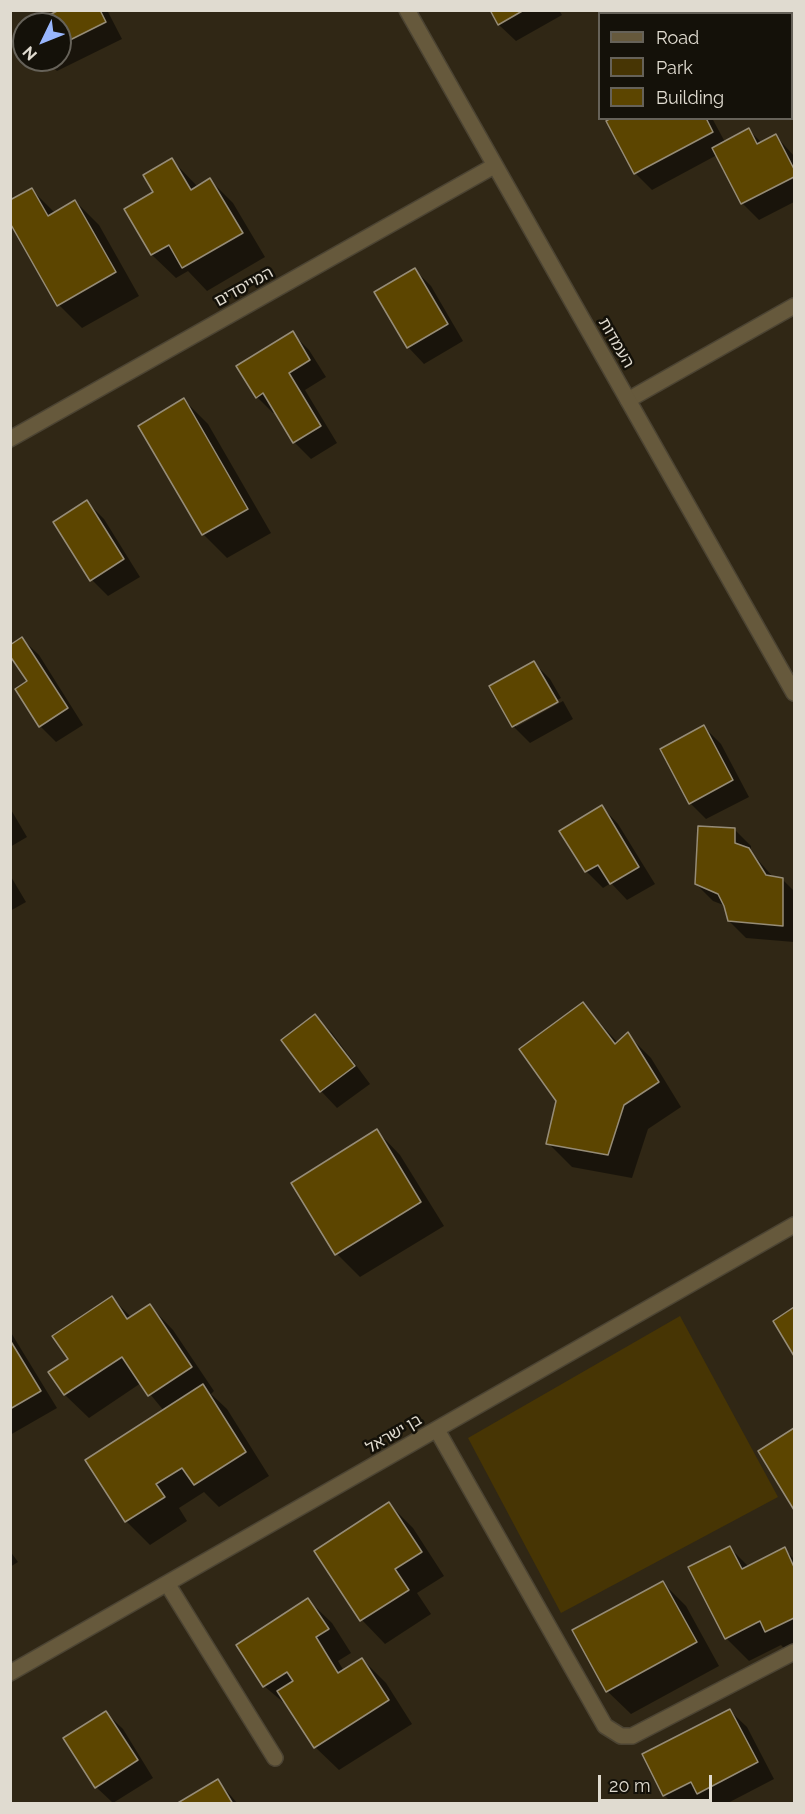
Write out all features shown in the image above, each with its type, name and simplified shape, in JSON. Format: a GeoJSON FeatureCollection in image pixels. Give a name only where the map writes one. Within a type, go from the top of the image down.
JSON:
{"type":"FeatureCollection","features":[{"type":"Feature","properties":{"kind":"street","name":"העמדות"},"geometry":{"type":"LineString","coordinates":[[407,10],[795,693]]}},
{"type":"Feature","properties":{"kind":"street","name":"המייסדים"},"geometry":{"type":"LineString","coordinates":[[10,438],[494,166]]}},
{"type":"Feature","properties":{"kind":"street"},"geometry":{"type":"LineString","coordinates":[[628,400],[795,306]]}},
{"type":"Feature","properties":{"kind":"street","name":"בן ישראל"},"geometry":{"type":"LineString","coordinates":[[10,1673],[168,1586],[795,1225]]}},
{"type":"Feature","properties":{"kind":"street"},"geometry":{"type":"LineString","coordinates":[[437,1430],[604,1726],[621,1736],[632,1736],[795,1652]]}},
{"type":"Feature","properties":{"kind":"street"},"geometry":{"type":"LineString","coordinates":[[168,1586],[275,1758]]}},
{"type":"Feature","properties":{"kind":"green space"},"geometry":{"type":"Polygon","coordinates":[[[680,1316],[778,1497],[561,1613],[468,1438],[680,1316]]]}},
{"type":"Feature","properties":{"kind":"building"},"geometry":{"type":"Polygon","coordinates":[[[59,10],[100,10],[106,22],[72,39],[72,12],[55,12],[59,10]]]}},
{"type":"Feature","properties":{"kind":"building"},"geometry":{"type":"Polygon","coordinates":[[[490,10],[524,10],[498,25],[490,10]]]}},
{"type":"Feature","properties":{"kind":"building"},"geometry":{"type":"Polygon","coordinates":[[[621,10],[699,10],[700,12],[622,12],[621,10]]]}},
{"type":"Feature","properties":{"kind":"building"},"geometry":{"type":"Polygon","coordinates":[[[707,120],[713,132],[634,174],[606,121],[707,120]]]}},
{"type":"Feature","properties":{"kind":"building"},"geometry":{"type":"Polygon","coordinates":[[[749,128],[757,144],[776,134],[794,169],[794,177],[741,204],[712,148],[749,128]]]}},
{"type":"Feature","properties":{"kind":"building"},"geometry":{"type":"Polygon","coordinates":[[[172,158],[191,190],[210,178],[243,233],[182,268],[169,245],[151,255],[124,209],[153,192],[143,175],[172,158]]]}},
{"type":"Feature","properties":{"kind":"building"},"geometry":{"type":"Polygon","coordinates":[[[32,188],[48,216],[75,200],[116,272],[57,306],[10,223],[10,200],[32,188]]]}},
{"type":"Feature","properties":{"kind":"building"},"geometry":{"type":"Polygon","coordinates":[[[415,268],[448,324],[407,348],[374,292],[415,268]]]}},
{"type":"Feature","properties":{"kind":"building"},"geometry":{"type":"Polygon","coordinates":[[[293,331],[310,360],[289,373],[321,426],[293,443],[263,393],[256,398],[236,366],[293,331]]]}},
{"type":"Feature","properties":{"kind":"building"},"geometry":{"type":"Polygon","coordinates":[[[184,398],[248,509],[202,535],[138,426],[184,398]]]}},
{"type":"Feature","properties":{"kind":"building"},"geometry":{"type":"Polygon","coordinates":[[[87,500],[124,559],[90,581],[53,522],[87,500]]]}},
{"type":"Feature","properties":{"kind":"building"},"geometry":{"type":"Polygon","coordinates":[[[22,637],[68,708],[39,727],[15,689],[27,681],[10,656],[10,645],[22,637]]]}},
{"type":"Feature","properties":{"kind":"building"},"geometry":{"type":"Polygon","coordinates":[[[534,661],[558,702],[512,727],[489,686],[534,661]]]}},
{"type":"Feature","properties":{"kind":"building"},"geometry":{"type":"Polygon","coordinates":[[[704,725],[733,780],[689,804],[660,749],[704,725]]]}},
{"type":"Feature","properties":{"kind":"building"},"geometry":{"type":"Polygon","coordinates":[[[602,805],[639,867],[610,884],[598,865],[585,872],[559,831],[602,805]]]}},
{"type":"Feature","properties":{"kind":"building"},"geometry":{"type":"Polygon","coordinates":[[[698,826],[735,828],[735,843],[749,848],[766,875],[783,878],[783,926],[728,921],[718,894],[695,884],[698,826]]]}},
{"type":"Feature","properties":{"kind":"building"},"geometry":{"type":"Polygon","coordinates":[[[583,1002],[615,1044],[628,1032],[659,1082],[624,1105],[608,1155],[546,1144],[556,1101],[519,1049],[583,1002]]]}},
{"type":"Feature","properties":{"kind":"building"},"geometry":{"type":"Polygon","coordinates":[[[315,1014],[355,1066],[320,1092],[281,1040],[315,1014]]]}},
{"type":"Feature","properties":{"kind":"building"},"geometry":{"type":"Polygon","coordinates":[[[377,1129],[421,1202],[335,1255],[291,1183],[377,1129]]]}},
{"type":"Feature","properties":{"kind":"building"},"geometry":{"type":"Polygon","coordinates":[[[112,1296],[127,1319],[150,1304],[192,1367],[148,1396],[122,1357],[64,1395],[48,1372],[68,1359],[52,1336],[112,1296]]]}},
{"type":"Feature","properties":{"kind":"building"},"geometry":{"type":"Polygon","coordinates":[[[794,1307],[794,1356],[773,1321],[794,1307]]]}},
{"type":"Feature","properties":{"kind":"building"},"geometry":{"type":"Polygon","coordinates":[[[10,1340],[41,1391],[10,1409],[10,1340]]]}},
{"type":"Feature","properties":{"kind":"building"},"geometry":{"type":"Polygon","coordinates":[[[203,1384],[246,1452],[194,1485],[182,1468],[156,1484],[165,1497],[125,1522],[85,1460],[203,1384]]]}},
{"type":"Feature","properties":{"kind":"building"},"geometry":{"type":"Polygon","coordinates":[[[794,1428],[794,1510],[758,1451],[794,1428]]]}},
{"type":"Feature","properties":{"kind":"building"},"geometry":{"type":"Polygon","coordinates":[[[389,1502],[422,1552],[395,1569],[409,1590],[360,1621],[314,1551],[389,1502]]]}},
{"type":"Feature","properties":{"kind":"building"},"geometry":{"type":"Polygon","coordinates":[[[730,1546],[742,1569],[785,1547],[794,1567],[794,1618],[765,1632],[760,1621],[725,1639],[688,1567],[730,1546]]]}},
{"type":"Feature","properties":{"kind":"building"},"geometry":{"type":"Polygon","coordinates":[[[663,1581],[697,1642],[606,1692],[572,1630],[663,1581]]]}},
{"type":"Feature","properties":{"kind":"building"},"geometry":{"type":"Polygon","coordinates":[[[308,1598],[329,1629],[316,1637],[338,1673],[362,1658],[389,1700],[314,1748],[277,1691],[293,1681],[287,1672],[263,1687],[236,1645],[308,1598]]]}},
{"type":"Feature","properties":{"kind":"building"},"geometry":{"type":"Polygon","coordinates":[[[730,1709],[758,1762],[697,1794],[691,1782],[663,1796],[642,1754],[730,1709]]]}},
{"type":"Feature","properties":{"kind":"building"},"geometry":{"type":"Polygon","coordinates":[[[106,1711],[138,1760],[95,1788],[63,1738],[106,1711]]]}},
{"type":"Feature","properties":{"kind":"building"},"geometry":{"type":"Polygon","coordinates":[[[218,1779],[233,1804],[176,1804],[218,1779]]]}}]}
